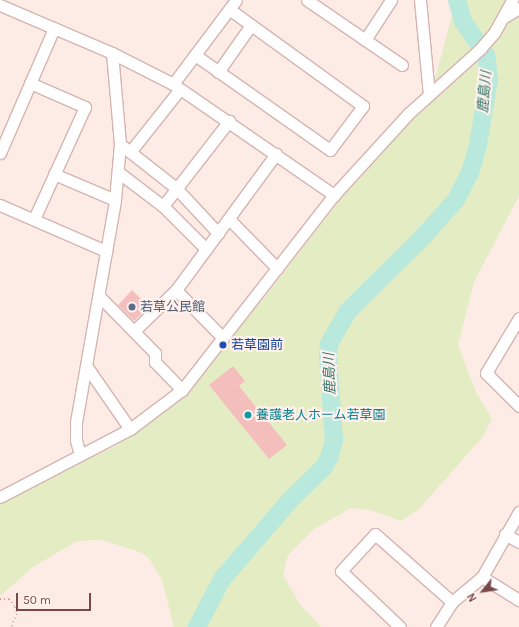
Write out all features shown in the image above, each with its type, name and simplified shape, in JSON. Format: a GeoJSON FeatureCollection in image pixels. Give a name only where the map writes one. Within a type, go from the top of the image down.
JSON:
{"type":"FeatureCollection","features":[{"type":"Feature","properties":{"kind":"street"},"geometry":{"type":"LineString","coordinates":[[130,152],[177,87],[195,55],[236,0]]}},
{"type":"Feature","properties":{"kind":"street"},"geometry":{"type":"LineString","coordinates":[[307,0],[402,65]]}},
{"type":"Feature","properties":{"kind":"street"},"geometry":{"type":"LineString","coordinates":[[365,40],[391,0]]}},
{"type":"Feature","properties":{"kind":"street"},"geometry":{"type":"LineString","coordinates":[[420,0],[429,95]]}},
{"type":"Feature","properties":{"kind":"street"},"geometry":{"type":"LineString","coordinates":[[0,497],[130,429],[182,390],[334,195],[381,141],[480,49],[504,17],[512,0]]}},
{"type":"Feature","properties":{"kind":"street"},"geometry":{"type":"LineString","coordinates":[[504,17],[519,8]]}},
{"type":"Feature","properties":{"kind":"street"},"geometry":{"type":"LineString","coordinates":[[1,9],[54,28],[112,53],[177,87],[334,195]]}},
{"type":"Feature","properties":{"kind":"street"},"geometry":{"type":"LineString","coordinates":[[195,55],[330,150],[363,106],[229,9]]}},
{"type":"Feature","properties":{"kind":"street"},"geometry":{"type":"LineString","coordinates":[[218,72],[251,25]]}},
{"type":"Feature","properties":{"kind":"street"},"geometry":{"type":"LineString","coordinates":[[0,153],[54,28]]}},
{"type":"Feature","properties":{"kind":"street"},"geometry":{"type":"LineString","coordinates":[[80,455],[76,440],[76,422],[87,367],[115,200],[118,172],[120,144],[112,53]]}},
{"type":"Feature","properties":{"kind":"street"},"geometry":{"type":"LineString","coordinates":[[30,83],[85,107],[34,219]]}},
{"type":"Feature","properties":{"kind":"street"},"geometry":{"type":"LineString","coordinates":[[163,206],[228,121]]}},
{"type":"Feature","properties":{"kind":"street"},"geometry":{"type":"LineString","coordinates":[[120,144],[176,188],[218,233]]}},
{"type":"Feature","properties":{"kind":"street"},"geometry":{"type":"LineString","coordinates":[[134,332],[176,290],[276,154]]}},
{"type":"Feature","properties":{"kind":"street"},"geometry":{"type":"LineString","coordinates":[[118,172],[163,206],[206,249]]}},
{"type":"Feature","properties":{"kind":"street"},"geometry":{"type":"LineString","coordinates":[[54,174],[115,200]]}},
{"type":"Feature","properties":{"kind":"street"},"geometry":{"type":"LineString","coordinates":[[0,205],[106,251]]}},
{"type":"Feature","properties":{"kind":"street"},"geometry":{"type":"LineString","coordinates":[[229,218],[277,268]]}},
{"type":"Feature","properties":{"kind":"street"},"geometry":{"type":"LineString","coordinates":[[176,290],[223,338]]}},
{"type":"Feature","properties":{"kind":"street"},"geometry":{"type":"LineString","coordinates":[[98,296],[156,353],[154,362],[182,390]]}},
{"type":"Feature","properties":{"kind":"street"},"geometry":{"type":"LineString","coordinates":[[519,318],[486,373],[519,406]]}},
{"type":"Feature","properties":{"kind":"street"},"geometry":{"type":"LineString","coordinates":[[87,367],[130,429]]}},
{"type":"Feature","properties":{"kind":"street"},"geometry":{"type":"LineString","coordinates":[[436,627],[452,602],[482,577],[505,534],[519,512]]}},
{"type":"Feature","properties":{"kind":"street"},"geometry":{"type":"LineString","coordinates":[[400,627],[341,570],[375,534],[452,602]]}},
{"type":"Feature","properties":{"kind":"street"},"geometry":{"type":"LineString","coordinates":[[505,534],[519,542]]}},
{"type":"Feature","properties":{"kind":"street"},"geometry":{"type":"LineString","coordinates":[[482,577],[519,600]]}},
{"type":"Feature","properties":{"kind":"path"},"geometry":{"type":"LineString","coordinates":[[0,599],[9,599],[15,607],[17,614],[11,627]]}},
{"type":"Feature","properties":{"kind":"green space"},"geometry":{"type":"Polygon","coordinates":[[[456,0],[519,0],[519,196],[474,282],[458,345],[476,392],[492,419],[481,439],[419,509],[401,521],[370,510],[351,508],[314,529],[288,555],[283,575],[299,603],[321,627],[174,627],[162,580],[149,558],[137,551],[102,540],[77,541],[33,567],[0,596],[0,499],[114,447],[144,426],[199,376],[268,293],[436,76],[456,0]]]}},
{"type":"Feature","properties":{"kind":"building","name":"若草公民館"},"geometry":{"type":"Polygon","coordinates":[[[132,290],[142,300],[140,303],[146,309],[134,321],[118,305],[132,290]]]}},
{"type":"Feature","properties":{"kind":"building","name":"養護老人ホーム若草園"},"geometry":{"type":"Polygon","coordinates":[[[233,366],[245,381],[239,386],[287,445],[269,459],[209,385],[233,366]]]}},
{"type":"Feature","properties":{"kind":"waterway","name":"鹿島川"},"geometry":{"type":"LineString","coordinates":[[457,0],[463,21],[476,40]]}},
{"type":"Feature","properties":{"kind":"waterway","name":"鹿島川"},"geometry":{"type":"LineString","coordinates":[[197,627],[222,579],[291,499],[324,467],[329,458],[334,440],[328,357],[329,344],[348,311],[421,239],[456,200],[470,173],[478,145],[489,79],[486,55]]}},
{"type":"Feature","properties":{"kind":"place","name":"若草公民館"},"geometry":{"type":"Point","coordinates":[132,307]}},
{"type":"Feature","properties":{"kind":"place","name":"若草園前"},"geometry":{"type":"Point","coordinates":[223,345]}},
{"type":"Feature","properties":{"kind":"place","name":"養護老人ホーム若草園"},"geometry":{"type":"Point","coordinates":[248,415]}}]}
